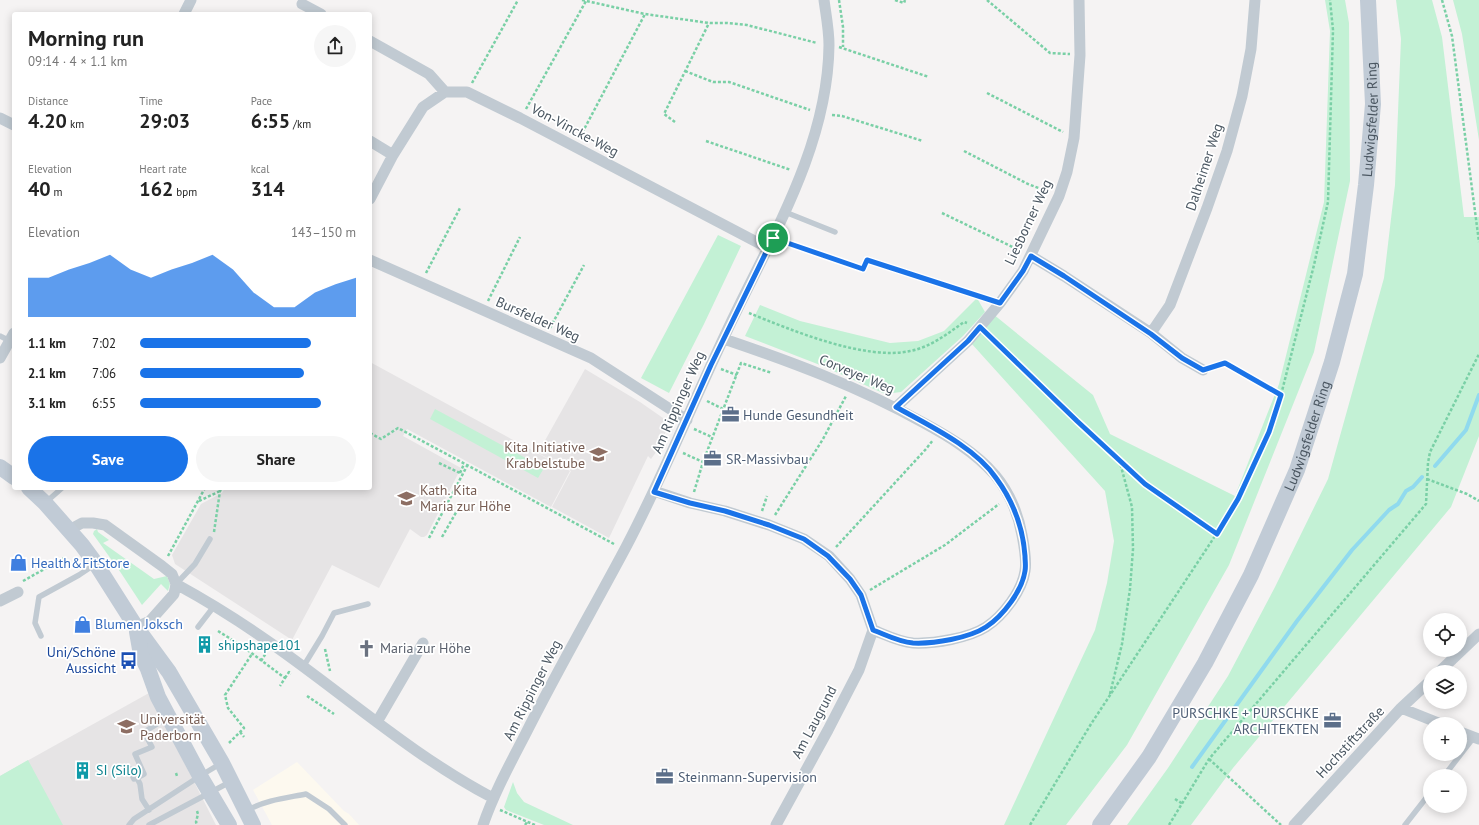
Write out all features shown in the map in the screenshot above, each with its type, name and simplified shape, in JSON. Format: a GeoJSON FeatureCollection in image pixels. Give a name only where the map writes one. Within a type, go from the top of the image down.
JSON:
{"type":"FeatureCollection","features":[{"type":"Feature","properties":{"kind":"main road","name":"Ludwigsfelder Ring"},"geometry":{"type":"LineString","coordinates":[[1100,825],[1149,757],[1205,663],[1251,575],[1299,463],[1332,362],[1355,274],[1366,185],[1373,104],[1368,0]]}},
{"type":"Feature","properties":{"kind":"main road"},"geometry":{"type":"LineString","coordinates":[[0,467],[12,476]]}},
{"type":"Feature","properties":{"kind":"main road"},"geometry":{"type":"LineString","coordinates":[[31,490],[69,530],[96,564],[136,627],[169,672],[222,763],[253,825]]}},
{"type":"Feature","properties":{"kind":"main road"},"geometry":{"type":"LineString","coordinates":[[136,627],[141,655],[148,669],[158,697],[200,776],[229,825]]}},
{"type":"Feature","properties":{"kind":"street"},"geometry":{"type":"LineString","coordinates":[[185,12],[191,0]]}},
{"type":"Feature","properties":{"kind":"street","name":"Am Rippinger Weg"},"geometry":{"type":"LineString","coordinates":[[484,825],[492,802],[553,680],[626,547],[654,492],[737,309],[785,212],[801,174],[813,141],[826,82],[829,46],[824,0]]}},
{"type":"Feature","properties":{"kind":"street","name":"Liesborner Weg"},"geometry":{"type":"LineString","coordinates":[[896,407],[968,341],[1000,303],[1023,271],[1058,196],[1067,172],[1074,138],[1080,55],[1079,0]]}},
{"type":"Feature","properties":{"kind":"street","name":"Dalheimer Weg"},"geometry":{"type":"LineString","coordinates":[[1151,334],[1170,305],[1207,208],[1227,150],[1242,96],[1251,49],[1255,0]]}},
{"type":"Feature","properties":{"kind":"street"},"geometry":{"type":"LineString","coordinates":[[303,2],[318,12]]}},
{"type":"Feature","properties":{"kind":"street"},"geometry":{"type":"LineString","coordinates":[[372,42],[429,74],[445,92],[423,107],[392,155],[372,195]]}},
{"type":"Feature","properties":{"kind":"street","name":"Von-Vincke-Weg"},"geometry":{"type":"LineString","coordinates":[[445,92],[467,92],[770,243]]}},
{"type":"Feature","properties":{"kind":"street"},"geometry":{"type":"LineString","coordinates":[[0,118],[12,124]]}},
{"type":"Feature","properties":{"kind":"street"},"geometry":{"type":"LineString","coordinates":[[372,142],[392,155]]}},
{"type":"Feature","properties":{"kind":"street"},"geometry":{"type":"LineString","coordinates":[[1031,256],[1064,276],[1151,334],[1182,358],[1203,370]]}},
{"type":"Feature","properties":{"kind":"street","name":"Bursfelder Weg"},"geometry":{"type":"LineString","coordinates":[[372,261],[591,358],[686,420]]}},
{"type":"Feature","properties":{"kind":"street"},"geometry":{"type":"LineString","coordinates":[[0,358],[8,337]]}},
{"type":"Feature","properties":{"kind":"street","name":"Corveyer Weg"},"geometry":{"type":"LineString","coordinates":[[724,339],[780,358],[896,407],[938,431],[978,457],[995,476],[1009,496],[1019,521],[1024,547],[1026,571],[1019,591],[1004,610],[986,627],[947,641],[913,643],[901,641],[873,630]]}},
{"type":"Feature","properties":{"kind":"street"},"geometry":{"type":"LineString","coordinates":[[654,492],[764,523],[804,539],[828,556],[850,579],[861,595],[873,630]]}},
{"type":"Feature","properties":{"kind":"street"},"geometry":{"type":"LineString","coordinates":[[69,530],[82,523],[105,525],[172,574],[176,584],[174,594],[150,621],[136,627]]}},
{"type":"Feature","properties":{"kind":"street"},"geometry":{"type":"LineString","coordinates":[[176,584],[215,605],[272,644],[377,722],[492,802]]}},
{"type":"Feature","properties":{"kind":"street"},"geometry":{"type":"LineString","coordinates":[[0,601],[19,587]]}},
{"type":"Feature","properties":{"kind":"street","name":"Am Laugrund"},"geometry":{"type":"LineString","coordinates":[[776,825],[859,670],[873,630]]}},
{"type":"Feature","properties":{"kind":"street"},"geometry":{"type":"LineString","coordinates":[[1446,665],[1479,634]]}},
{"type":"Feature","properties":{"kind":"street"},"geometry":{"type":"LineString","coordinates":[[377,722],[423,643]]}},
{"type":"Feature","properties":{"kind":"street","name":"Hochstiftstraße"},"geometry":{"type":"LineString","coordinates":[[1294,825],[1402,708],[1423,688]]}},
{"type":"Feature","properties":{"kind":"street"},"geometry":{"type":"LineString","coordinates":[[1402,708],[1424,717]]}},
{"type":"Feature","properties":{"kind":"street"},"geometry":{"type":"LineString","coordinates":[[1467,734],[1477,738]]}},
{"type":"Feature","properties":{"kind":"lane"},"geometry":{"type":"LineString","coordinates":[[785,212],[835,232]]}},
{"type":"Feature","properties":{"kind":"lane"},"geometry":{"type":"LineString","coordinates":[[45,503],[60,490]]}},
{"type":"Feature","properties":{"kind":"lane"},"geometry":{"type":"LineString","coordinates":[[176,584],[195,564],[210,539]]}},
{"type":"Feature","properties":{"kind":"lane"},"geometry":{"type":"LineString","coordinates":[[41,636],[35,623],[39,597],[96,564]]}},
{"type":"Feature","properties":{"kind":"lane"},"geometry":{"type":"LineString","coordinates":[[303,667],[334,613],[368,604]]}},
{"type":"Feature","properties":{"kind":"lane"},"geometry":{"type":"LineString","coordinates":[[198,627],[215,605]]}},
{"type":"Feature","properties":{"kind":"lane"},"geometry":{"type":"LineString","coordinates":[[137,778],[144,774],[135,754],[152,747],[144,732],[169,717]]}},
{"type":"Feature","properties":{"kind":"lane"},"geometry":{"type":"LineString","coordinates":[[1450,769],[1477,738]]}},
{"type":"Feature","properties":{"kind":"lane"},"geometry":{"type":"LineString","coordinates":[[129,825],[134,819],[222,763]]}},
{"type":"Feature","properties":{"kind":"lane"},"geometry":{"type":"LineString","coordinates":[[129,768],[134,779],[137,778],[140,784],[142,799],[149,810]]}},
{"type":"Feature","properties":{"kind":"lane"},"geometry":{"type":"LineString","coordinates":[[149,825],[231,781]]}},
{"type":"Feature","properties":{"kind":"lane"},"geometry":{"type":"LineString","coordinates":[[246,811],[261,803],[306,794],[329,809],[345,825]]}},
{"type":"Feature","properties":{"kind":"lane"},"geometry":{"type":"LineString","coordinates":[[1405,825],[1423,802]]}},
{"type":"Feature","properties":{"kind":"path"},"geometry":{"type":"LineString","coordinates":[[467,92],[518,0]]}},
{"type":"Feature","properties":{"kind":"path"},"geometry":{"type":"LineString","coordinates":[[839,0],[843,27],[843,48]]}},
{"type":"Feature","properties":{"kind":"path"},"geometry":{"type":"LineString","coordinates":[[895,0],[904,3],[905,0]]}},
{"type":"Feature","properties":{"kind":"path"},"geometry":{"type":"LineString","coordinates":[[987,0],[1050,53],[1080,55]]}},
{"type":"Feature","properties":{"kind":"path"},"geometry":{"type":"LineString","coordinates":[[1030,825],[1091,724],[1217,534],[1238,499],[1269,432],[1281,395],[1314,265],[1328,202],[1333,30],[1330,0]]}},
{"type":"Feature","properties":{"kind":"path"},"geometry":{"type":"LineString","coordinates":[[1442,0],[1452,36],[1475,201],[1479,242]]}},
{"type":"Feature","properties":{"kind":"path"},"geometry":{"type":"LineString","coordinates":[[520,118],[584,1],[645,14],[709,23],[727,22],[747,25],[829,46],[843,48],[929,77]]}},
{"type":"Feature","properties":{"kind":"path"},"geometry":{"type":"LineString","coordinates":[[575,146],[645,14]]}},
{"type":"Feature","properties":{"kind":"path"},"geometry":{"type":"LineString","coordinates":[[675,122],[664,114],[709,23]]}},
{"type":"Feature","properties":{"kind":"path"},"geometry":{"type":"LineString","coordinates":[[685,71],[713,82],[729,82],[820,113],[842,116],[923,141]]}},
{"type":"Feature","properties":{"kind":"path"},"geometry":{"type":"LineString","coordinates":[[987,93],[1074,138]]}},
{"type":"Feature","properties":{"kind":"path"},"geometry":{"type":"LineString","coordinates":[[706,141],[801,174]]}},
{"type":"Feature","properties":{"kind":"path"},"geometry":{"type":"LineString","coordinates":[[964,151],[1028,184],[1058,196]]}},
{"type":"Feature","properties":{"kind":"path"},"geometry":{"type":"LineString","coordinates":[[421,282],[460,208]]}},
{"type":"Feature","properties":{"kind":"path"},"geometry":{"type":"LineString","coordinates":[[942,213],[1031,256]]}},
{"type":"Feature","properties":{"kind":"path"},"geometry":{"type":"LineString","coordinates":[[483,310],[520,237]]}},
{"type":"Feature","properties":{"kind":"path"},"geometry":{"type":"LineString","coordinates":[[770,243],[863,269],[867,260],[1000,303]]}},
{"type":"Feature","properties":{"kind":"path"},"geometry":{"type":"LineString","coordinates":[[545,338],[584,265]]}},
{"type":"Feature","properties":{"kind":"path"},"geometry":{"type":"LineString","coordinates":[[737,309],[795,331],[860,350],[887,353],[911,351],[940,339],[964,322],[980,327],[1145,484],[1217,534]]}},
{"type":"Feature","properties":{"kind":"path"},"geometry":{"type":"LineString","coordinates":[[1169,825],[1209,759],[1426,504],[1430,452],[1479,354]]}},
{"type":"Feature","properties":{"kind":"path"},"geometry":{"type":"LineString","coordinates":[[690,503],[712,436],[741,363],[772,373]]}},
{"type":"Feature","properties":{"kind":"path"},"geometry":{"type":"LineString","coordinates":[[1203,370],[1225,363],[1281,395]]}},
{"type":"Feature","properties":{"kind":"path"},"geometry":{"type":"LineString","coordinates":[[723,370],[737,376]]}},
{"type":"Feature","properties":{"kind":"path"},"geometry":{"type":"LineString","coordinates":[[764,523],[823,439],[851,387]]}},
{"type":"Feature","properties":{"kind":"path"},"geometry":{"type":"LineString","coordinates":[[715,405],[724,409]]}},
{"type":"Feature","properties":{"kind":"path"},"geometry":{"type":"LineString","coordinates":[[372,434],[381,439],[398,428],[616,545],[626,547]]}},
{"type":"Feature","properties":{"kind":"path"},"geometry":{"type":"LineString","coordinates":[[828,556],[926,449],[938,431]]}},
{"type":"Feature","properties":{"kind":"path"},"geometry":{"type":"LineString","coordinates":[[704,433],[712,436]]}},
{"type":"Feature","properties":{"kind":"path"},"geometry":{"type":"LineString","coordinates":[[694,458],[703,462]]}},
{"type":"Feature","properties":{"kind":"path"},"geometry":{"type":"LineString","coordinates":[[1109,696],[1122,644],[1130,589],[1133,549],[1132,507],[1118,459]]}},
{"type":"Feature","properties":{"kind":"path"},"geometry":{"type":"LineString","coordinates":[[439,463],[461,474]]}},
{"type":"Feature","properties":{"kind":"path"},"geometry":{"type":"LineString","coordinates":[[429,538],[465,465]]}},
{"type":"Feature","properties":{"kind":"path"},"geometry":{"type":"LineString","coordinates":[[1427,478],[1467,494],[1479,501]]}},
{"type":"Feature","properties":{"kind":"path"},"geometry":{"type":"LineString","coordinates":[[162,566],[204,490]]}},
{"type":"Feature","properties":{"kind":"path"},"geometry":{"type":"LineString","coordinates":[[198,502],[220,492]]}},
{"type":"Feature","properties":{"kind":"path"},"geometry":{"type":"LineString","coordinates":[[210,539],[214,534],[220,492]]}},
{"type":"Feature","properties":{"kind":"path"},"geometry":{"type":"LineString","coordinates":[[764,523],[767,496]]}},
{"type":"Feature","properties":{"kind":"path"},"geometry":{"type":"LineString","coordinates":[[861,595],[945,545],[1009,496]]}},
{"type":"Feature","properties":{"kind":"path"},"geometry":{"type":"LineString","coordinates":[[442,537],[458,509]]}},
{"type":"Feature","properties":{"kind":"path"},"geometry":{"type":"LineString","coordinates":[[19,587],[66,557]]}},
{"type":"Feature","properties":{"kind":"path"},"geometry":{"type":"LineString","coordinates":[[218,631],[285,678],[280,686]]}},
{"type":"Feature","properties":{"kind":"path"},"geometry":{"type":"LineString","coordinates":[[322,636],[334,690]]}},
{"type":"Feature","properties":{"kind":"path"},"geometry":{"type":"LineString","coordinates":[[229,743],[244,728],[228,708],[225,695],[252,654]]}},
{"type":"Feature","properties":{"kind":"path"},"geometry":{"type":"LineString","coordinates":[[307,696],[334,714]]}},
{"type":"Feature","properties":{"kind":"path"},"geometry":{"type":"LineString","coordinates":[[240,732],[244,737]]}},
{"type":"Feature","properties":{"kind":"path"},"geometry":{"type":"LineString","coordinates":[[1209,759],[1281,825]]}},
{"type":"Feature","properties":{"kind":"path"},"geometry":{"type":"LineString","coordinates":[[1175,799],[1183,804]]}},
{"type":"Feature","properties":{"kind":"path"},"geometry":{"type":"LineString","coordinates":[[492,802],[535,825]]}},
{"type":"Feature","properties":{"kind":"path"},"geometry":{"type":"LineString","coordinates":[[196,811],[198,814],[196,822],[197,825]]}},
{"type":"Feature","properties":{"kind":"path"},"geometry":{"type":"LineString","coordinates":[[525,825],[528,821]]}},
{"type":"Feature","properties":{"kind":"shaded area"},"geometry":{"type":"Polygon","coordinates":[[[372,363],[570,471],[551,507],[407,429],[403,436],[461,468],[427,535],[421,537],[410,529],[379,588],[332,565],[292,640],[175,564],[172,555],[201,504],[222,493],[224,490],[372,490],[372,363]]]}},
{"type":"Feature","properties":{"kind":"shaded area","name":"Kita Initiative Krabbelstube"},"geometry":{"type":"Polygon","coordinates":[[[585,369],[640,402],[663,418],[666,424],[666,431],[659,448],[651,459],[648,456],[609,538],[552,507],[571,471],[538,453],[585,369]]]}},
{"type":"Feature","properties":{"kind":"shaded area","name":"Universität Paderborn"},"geometry":{"type":"Polygon","coordinates":[[[149,693],[216,825],[0,825],[0,776],[149,693]]]}},
{"type":"Feature","properties":{"kind":"shaded area"},"geometry":{"type":"Polygon","coordinates":[[[297,762],[359,825],[272,825],[253,790],[297,762]]]}},
{"type":"Feature","properties":{"kind":"green space"},"geometry":{"type":"Polygon","coordinates":[[[1325,0],[1345,0],[1349,23],[1350,181],[1314,352],[1229,565],[1127,745],[1066,825],[1004,825],[1095,630],[1107,583],[1114,541],[1105,491],[971,343],[993,314],[1093,395],[1110,434],[1235,496],[1279,384],[1324,202],[1330,31],[1325,0]]]}},
{"type":"Feature","properties":{"kind":"green space"},"geometry":{"type":"Polygon","coordinates":[[[1396,0],[1432,0],[1442,37],[1464,217],[1479,217],[1479,436],[1451,507],[1233,768],[1191,825],[1127,825],[1168,768],[1228,676],[1275,587],[1328,479],[1384,278],[1395,185],[1401,39],[1396,0]]]}},
{"type":"Feature","properties":{"kind":"green space"},"geometry":{"type":"Polygon","coordinates":[[[1453,0],[1479,0],[1479,140],[1462,34],[1453,0]]]}},
{"type":"Feature","properties":{"kind":"green space"},"geometry":{"type":"Polygon","coordinates":[[[718,235],[741,246],[669,393],[641,378],[718,235]]]}},
{"type":"Feature","properties":{"kind":"green space"},"geometry":{"type":"Polygon","coordinates":[[[977,298],[985,312],[963,336],[901,392],[885,394],[820,365],[745,336],[760,305],[800,321],[890,343],[918,341],[944,331],[977,298]]]}},
{"type":"Feature","properties":{"kind":"green space"},"geometry":{"type":"Polygon","coordinates":[[[435,409],[544,468],[538,478],[430,419],[435,409]]]}},
{"type":"Feature","properties":{"kind":"green space"},"geometry":{"type":"Polygon","coordinates":[[[97,529],[98,532],[109,540],[103,543],[154,579],[167,576],[170,584],[168,591],[161,584],[142,605],[93,534],[97,529]]]}},
{"type":"Feature","properties":{"kind":"green space"},"geometry":{"type":"Polygon","coordinates":[[[28,760],[63,825],[0,825],[0,776],[28,760]]]}},
{"type":"Feature","properties":{"kind":"green space"},"geometry":{"type":"Polygon","coordinates":[[[513,782],[517,793],[524,802],[573,825],[544,825],[506,810],[504,807],[513,782]]]}},
{"type":"Feature","properties":{"kind":"waterway"},"geometry":{"type":"LineString","coordinates":[[1435,466],[1466,430],[1479,395]]}},
{"type":"Feature","properties":{"kind":"waterway"},"geometry":{"type":"LineString","coordinates":[[1192,767],[1297,621],[1352,550],[1389,510],[1398,504],[1406,491],[1413,487],[1422,477]]}},
{"type":"Feature","properties":{"kind":"place","name":"Hunde Gesundheit"},"geometry":{"type":"Point","coordinates":[730,415]}},
{"type":"Feature","properties":{"kind":"place","name":"Kita Initiative Krabbelstube"},"geometry":{"type":"Point","coordinates":[598,455]}},
{"type":"Feature","properties":{"kind":"place","name":"SR-Massivbau"},"geometry":{"type":"Point","coordinates":[713,459]}},
{"type":"Feature","properties":{"kind":"place","name":"Kath. Kita Maria zur Höhe"},"geometry":{"type":"Point","coordinates":[407,498]}},
{"type":"Feature","properties":{"kind":"place","name":"Health&FitStore"},"geometry":{"type":"Point","coordinates":[18,563]}},
{"type":"Feature","properties":{"kind":"place","name":"Blumen Joksch"},"geometry":{"type":"Point","coordinates":[82,624]}},
{"type":"Feature","properties":{"kind":"place","name":"shipshape101"},"geometry":{"type":"Point","coordinates":[205,645]}},
{"type":"Feature","properties":{"kind":"place","name":"Maria zur Höhe"},"geometry":{"type":"Point","coordinates":[367,648]}},
{"type":"Feature","properties":{"kind":"place","name":"Uni/Schöne Aussicht"},"geometry":{"type":"Point","coordinates":[129,660]}},
{"type":"Feature","properties":{"kind":"place","name":"PURSCHKE + PURSCHKE ARCHITEKTEN"},"geometry":{"type":"Point","coordinates":[1332,721]}},
{"type":"Feature","properties":{"kind":"place","name":"Universität Paderborn"},"geometry":{"type":"Point","coordinates":[127,727]}},
{"type":"Feature","properties":{"kind":"place","name":"SI (Silo)"},"geometry":{"type":"Point","coordinates":[83,770]}},
{"type":"Feature","properties":{"kind":"place","name":"Steinmann-Supervision"},"geometry":{"type":"Point","coordinates":[665,777]}},
{"type":"Feature","properties":{"kind":"route"},"geometry":{"type":"LineString","coordinates":[[773,238],[863,269],[867,260],[1000,303],[1023,271],[1031,256],[1064,276],[1151,334],[1182,358],[1203,370],[1225,363],[1281,395],[1269,432],[1238,499],[1217,534],[1145,484],[1077,421],[980,327],[968,341],[896,407],[938,431],[978,457],[995,476],[1009,496],[1019,521],[1024,547],[1026,571],[1019,591],[1004,610],[986,627],[947,641],[913,643],[901,641],[873,630],[861,595],[850,579],[828,556],[804,539],[769,525],[725,511],[690,503],[654,492],[737,309],[773,238]]}}]}
